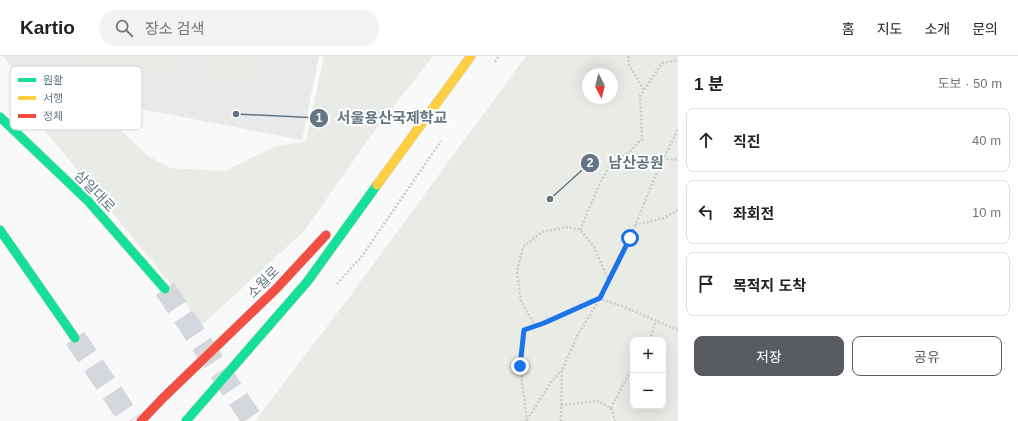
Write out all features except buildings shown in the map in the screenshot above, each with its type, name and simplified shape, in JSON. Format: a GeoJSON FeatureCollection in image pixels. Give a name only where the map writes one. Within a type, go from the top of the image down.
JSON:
{"type":"FeatureCollection","features":[{"type":"Feature","properties":{"kind":"main road","name":"소월로"},"geometry":{"type":"LineString","coordinates":[[186,421],[307,282],[471,56]]}},
{"type":"Feature","properties":{"kind":"main road","name":"삼일대로"},"geometry":{"type":"LineString","coordinates":[[0,117],[10,127]]}},
{"type":"Feature","properties":{"kind":"main road","name":"삼일대로"},"geometry":{"type":"LineString","coordinates":[[14,130],[89,202],[165,289]]}},
{"type":"Feature","properties":{"kind":"main road","name":"소월로"},"geometry":{"type":"LineString","coordinates":[[141,421],[276,289],[399,157]]}},
{"type":"Feature","properties":{"kind":"main road"},"geometry":{"type":"LineString","coordinates":[[0,230],[75,338]]}},
{"type":"Feature","properties":{"kind":"path"},"geometry":{"type":"LineString","coordinates":[[628,56],[629,64],[644,90]]}},
{"type":"Feature","properties":{"kind":"path"},"geometry":{"type":"LineString","coordinates":[[580,230],[600,183],[612,162],[627,154],[642,140],[640,96],[662,62],[678,60]]}},
{"type":"Feature","properties":{"kind":"path"},"geometry":{"type":"LineString","coordinates":[[527,421],[550,382],[562,370],[577,336],[609,281],[630,238],[659,167],[678,130]]}},
{"type":"Feature","properties":{"kind":"path"},"geometry":{"type":"LineString","coordinates":[[627,154],[678,160]]}},
{"type":"Feature","properties":{"kind":"path"},"geometry":{"type":"LineString","coordinates":[[635,225],[664,218],[678,210]]}},
{"type":"Feature","properties":{"kind":"path"},"geometry":{"type":"LineString","coordinates":[[535,326],[521,301],[517,272],[523,247],[542,232],[568,228],[580,230],[594,247],[609,281]]}},
{"type":"Feature","properties":{"kind":"path"},"geometry":{"type":"LineString","coordinates":[[527,421],[520,366],[524,330],[600,298],[678,330]]}},
{"type":"Feature","properties":{"kind":"path"},"geometry":{"type":"LineString","coordinates":[[651,337],[656,320]]}},
{"type":"Feature","properties":{"kind":"path"},"geometry":{"type":"LineString","coordinates":[[561,421],[562,370]]}},
{"type":"Feature","properties":{"kind":"path"},"geometry":{"type":"LineString","coordinates":[[615,421],[611,408],[630,372]]}},
{"type":"Feature","properties":{"kind":"path"},"geometry":{"type":"LineString","coordinates":[[561,406],[596,401],[611,408]]}},
{"type":"Feature","properties":{"kind":"shaded area"},"geometry":{"type":"Polygon","coordinates":[[[3,56],[319,56],[302,140],[142,109],[142,66],[11,66],[3,56]]]}},
{"type":"Feature","properties":{"kind":"shaded area"},"geometry":{"type":"Polygon","coordinates":[[[76,56],[176,56],[174,73],[142,69],[142,66],[121,66],[76,60],[76,56]]]}},
{"type":"Feature","properties":{"kind":"shaded area"},"geometry":{"type":"Polygon","coordinates":[[[200,56],[254,56],[250,83],[198,76],[200,56]]]}},
{"type":"Feature","properties":{"kind":"shaded area"},"geometry":{"type":"Polygon","coordinates":[[[324,56],[433,56],[372,134],[305,230],[201,326],[179,294],[44,130],[121,130],[148,156],[170,168],[225,171],[274,147],[306,141],[324,56]]]}},
{"type":"Feature","properties":{"kind":"shaded area"},"geometry":{"type":"Polygon","coordinates":[[[526,56],[678,56],[678,421],[255,421],[348,299],[526,56]]]}},
{"type":"Feature","properties":{"kind":"tunnel"},"geometry":{"type":"LineString","coordinates":[[165,289],[253,421]]}},
{"type":"Feature","properties":{"kind":"tunnel"},"geometry":{"type":"LineString","coordinates":[[75,338],[131,421]]}},
{"type":"Feature","properties":{"kind":"traffic: fast"},"geometry":{"type":"LineString","coordinates":[[0,117],[10,127]]}},
{"type":"Feature","properties":{"kind":"traffic: fast"},"geometry":{"type":"LineString","coordinates":[[14,130],[89,202],[165,289]]}},
{"type":"Feature","properties":{"kind":"traffic: fast"},"geometry":{"type":"LineString","coordinates":[[186,421],[307,282],[377,185]]}},
{"type":"Feature","properties":{"kind":"traffic: fast"},"geometry":{"type":"LineString","coordinates":[[0,230],[75,338]]}},
{"type":"Feature","properties":{"kind":"traffic: slow"},"geometry":{"type":"LineString","coordinates":[[377,185],[471,56]]}},
{"type":"Feature","properties":{"kind":"traffic: jam"},"geometry":{"type":"LineString","coordinates":[[141,421],[276,289],[326,235]]}},
{"type":"Feature","properties":{"kind":"place","name":"서울용산국제학교"},"geometry":{"type":"Point","coordinates":[236,114]}},
{"type":"Feature","properties":{"kind":"place","name":"남산공원"},"geometry":{"type":"Point","coordinates":[550,199]}},
{"type":"Feature","properties":{"kind":"route"},"geometry":{"type":"LineString","coordinates":[[520,366],[524,330],[544,323],[600,298],[630,238]]}}]}
